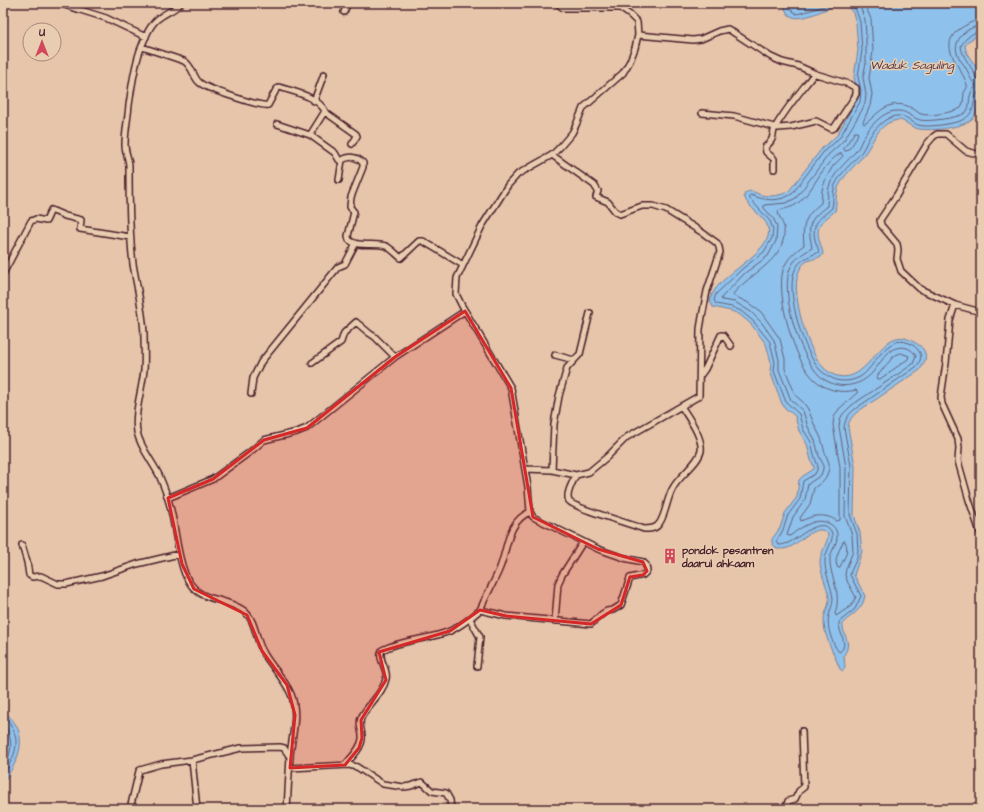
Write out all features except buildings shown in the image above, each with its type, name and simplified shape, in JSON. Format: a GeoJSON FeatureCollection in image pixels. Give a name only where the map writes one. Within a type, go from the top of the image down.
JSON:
{"type":"FeatureCollection","features":[{"type":"Feature","properties":{"kind":"street"},"geometry":{"type":"LineString","coordinates":[[58,3],[106,18],[146,37]]}},
{"type":"Feature","properties":{"kind":"street"},"geometry":{"type":"LineString","coordinates":[[181,3],[157,19],[142,47],[132,86],[125,147],[129,162],[130,237],[143,317],[144,335],[144,372],[138,406],[136,423],[137,431],[139,438],[160,476],[168,498],[179,554],[185,574],[196,591],[204,596],[228,603],[243,610],[253,623],[262,651],[283,677],[294,702],[295,715],[290,757],[287,809]]}},
{"type":"Feature","properties":{"kind":"street"},"geometry":{"type":"LineString","coordinates":[[344,12],[348,3]]}},
{"type":"Feature","properties":{"kind":"street"},"geometry":{"type":"LineString","coordinates":[[480,610],[506,616],[589,624],[593,623],[602,614],[619,606],[630,578],[643,575],[646,571],[646,566],[643,562],[609,554],[535,519],[530,512],[525,469],[511,388],[457,297],[457,278],[463,265],[482,226],[511,181],[518,174],[552,155],[572,132],[583,108],[628,67],[635,48],[638,35],[637,22],[620,8],[563,8],[558,3]]}},
{"type":"Feature","properties":{"kind":"street"},"geometry":{"type":"LineString","coordinates":[[638,35],[701,40],[719,31],[728,29],[771,57],[782,62],[798,66],[814,74],[849,84],[856,88],[854,98],[834,128],[830,129],[816,121],[791,127],[775,128],[734,116],[702,113]]}},
{"type":"Feature","properties":{"kind":"street"},"geometry":{"type":"LineString","coordinates":[[142,47],[184,61],[189,65],[201,84],[253,103],[265,106],[268,105],[279,87],[296,92],[314,100],[324,109],[325,112],[356,134],[352,144]]}},
{"type":"Feature","properties":{"kind":"street"},"geometry":{"type":"LineString","coordinates":[[314,100],[324,74]]}},
{"type":"Feature","properties":{"kind":"street"},"geometry":{"type":"LineString","coordinates":[[774,169],[774,159],[764,150],[765,147],[772,141],[775,128],[814,74]]}},
{"type":"Feature","properties":{"kind":"street"},"geometry":{"type":"LineString","coordinates":[[310,135],[325,112]]}},
{"type":"Feature","properties":{"kind":"street"},"geometry":{"type":"LineString","coordinates":[[277,124],[310,135],[335,153],[338,159],[342,160]]}},
{"type":"Feature","properties":{"kind":"street"},"geometry":{"type":"LineString","coordinates":[[981,155],[966,151],[946,134],[937,134],[927,144],[880,220],[881,225],[897,244],[897,259],[900,271],[920,289],[955,305],[981,312]]}},
{"type":"Feature","properties":{"kind":"street"},"geometry":{"type":"LineString","coordinates":[[525,469],[552,470],[576,475],[589,472],[627,437],[698,396],[700,376],[700,329],[707,291],[720,252],[719,245],[700,231],[674,214],[657,207],[642,206],[621,213],[615,212],[608,202],[596,197],[598,191],[594,185],[552,155]]}},
{"type":"Feature","properties":{"kind":"street"},"geometry":{"type":"LineString","coordinates":[[342,160],[350,157],[358,159],[363,163],[351,197],[350,207],[354,212],[348,238],[355,245],[371,244],[384,246],[393,250],[402,258],[422,240],[463,265]]}},
{"type":"Feature","properties":{"kind":"street"},"geometry":{"type":"LineString","coordinates":[[339,180],[342,160]]}},
{"type":"Feature","properties":{"kind":"street"},"geometry":{"type":"LineString","coordinates":[[3,274],[31,221],[36,219],[46,221],[51,210],[65,216],[81,220],[80,230],[130,237]]}},
{"type":"Feature","properties":{"kind":"street"},"geometry":{"type":"LineString","coordinates":[[250,394],[253,378],[261,362],[337,268],[345,264],[355,245]]}},
{"type":"Feature","properties":{"kind":"street"},"geometry":{"type":"LineString","coordinates":[[955,305],[950,320],[941,397],[942,404],[958,439],[958,461],[981,535]]}},
{"type":"Feature","properties":{"kind":"street"},"geometry":{"type":"LineString","coordinates":[[168,498],[214,478],[264,440],[307,428],[395,357],[465,311]]}},
{"type":"Feature","properties":{"kind":"street"},"geometry":{"type":"LineString","coordinates":[[552,470],[554,424],[559,396],[566,370],[580,354],[590,312]]}},
{"type":"Feature","properties":{"kind":"street"},"geometry":{"type":"LineString","coordinates":[[312,363],[341,342],[344,333],[356,322],[375,337],[395,357]]}},
{"type":"Feature","properties":{"kind":"street"},"geometry":{"type":"LineString","coordinates":[[700,376],[705,370],[720,335],[723,335],[731,346]]}},
{"type":"Feature","properties":{"kind":"street"},"geometry":{"type":"LineString","coordinates":[[555,355],[574,360]]}},
{"type":"Feature","properties":{"kind":"street"},"geometry":{"type":"LineString","coordinates":[[576,475],[568,494],[568,499],[571,504],[644,529],[657,526],[662,520],[673,487],[679,478],[698,458],[701,451],[700,440],[681,406]]}},
{"type":"Feature","properties":{"kind":"street"},"geometry":{"type":"LineString","coordinates":[[345,765],[361,744],[362,738],[360,724],[362,716],[386,680],[386,672],[380,656],[382,650],[405,642],[447,632],[470,619],[480,610],[500,569],[511,532],[522,515],[530,512]]}},
{"type":"Feature","properties":{"kind":"street"},"geometry":{"type":"LineString","coordinates":[[555,621],[558,584],[583,542]]}},
{"type":"Feature","properties":{"kind":"street"},"geometry":{"type":"LineString","coordinates":[[22,544],[29,575],[32,577],[41,576],[49,581],[62,585],[102,576],[137,564],[179,554]]}},
{"type":"Feature","properties":{"kind":"street"},"geometry":{"type":"LineString","coordinates":[[470,619],[480,637],[477,666]]}},
{"type":"Feature","properties":{"kind":"street"},"geometry":{"type":"LineString","coordinates":[[786,809],[788,801],[795,799],[799,791],[804,787],[802,731]]}},
{"type":"Feature","properties":{"kind":"street"},"geometry":{"type":"LineString","coordinates":[[130,809],[140,770],[161,764],[211,756],[224,751],[259,746],[284,748],[290,757]]}},
{"type":"Feature","properties":{"kind":"street"},"geometry":{"type":"LineString","coordinates":[[192,760],[197,809]]}},
{"type":"Feature","properties":{"kind":"street"},"geometry":{"type":"LineString","coordinates":[[290,768],[345,765],[357,767],[383,784],[404,787],[422,782],[432,792],[446,793],[450,800],[451,809]]}},
{"type":"Feature","properties":{"kind":"highlighted area"},"geometry":{"type":"Polygon","coordinates":[[[465,311],[511,388],[533,517],[598,549],[643,562],[647,571],[643,575],[630,577],[621,605],[591,624],[506,616],[480,610],[450,631],[379,652],[386,680],[361,720],[362,738],[359,748],[345,765],[290,768],[295,715],[287,685],[262,651],[247,615],[194,589],[182,564],[168,498],[213,479],[264,440],[307,428],[395,357],[465,311]]]}},
{"type":"Feature","properties":{"kind":"water","name":"Waduk Saguling"},"geometry":{"type":"Polygon","coordinates":[[[784,3],[981,3],[981,34],[968,41],[965,46],[967,53],[978,69],[980,78],[978,104],[975,116],[963,124],[932,130],[919,129],[900,120],[892,121],[886,124],[877,134],[866,152],[841,182],[837,192],[835,211],[822,222],[819,229],[819,241],[823,255],[803,264],[800,268],[796,283],[799,309],[807,337],[818,361],[830,373],[837,376],[849,376],[859,372],[884,346],[892,340],[901,337],[918,345],[925,353],[924,362],[920,370],[857,412],[848,425],[855,466],[854,515],[860,533],[862,551],[854,575],[865,596],[859,609],[843,623],[848,646],[844,655],[845,667],[843,671],[840,669],[829,644],[824,625],[829,597],[821,570],[820,561],[828,534],[824,531],[814,531],[794,545],[785,549],[777,549],[772,543],[772,539],[780,528],[785,513],[797,497],[799,480],[814,469],[807,444],[799,431],[795,416],[782,404],[770,371],[771,362],[766,344],[751,324],[739,314],[713,307],[710,301],[714,291],[721,282],[754,255],[763,246],[768,237],[768,227],[766,223],[746,201],[744,196],[745,193],[752,191],[761,195],[772,196],[789,191],[823,147],[837,135],[856,101],[857,90],[854,77],[858,50],[856,23],[853,13],[849,8],[840,4],[808,16],[799,18],[792,17],[787,12],[784,3]]]}},
{"type":"Feature","properties":{"kind":"water"},"geometry":{"type":"Polygon","coordinates":[[[3,712],[10,717],[16,725],[19,733],[20,748],[12,769],[3,782],[3,712]]]}},
{"type":"Feature","properties":{"kind":"place","name":"pondok pesantren daarul ahkaam"},"geometry":{"type":"Point","coordinates":[670,556]}}]}
